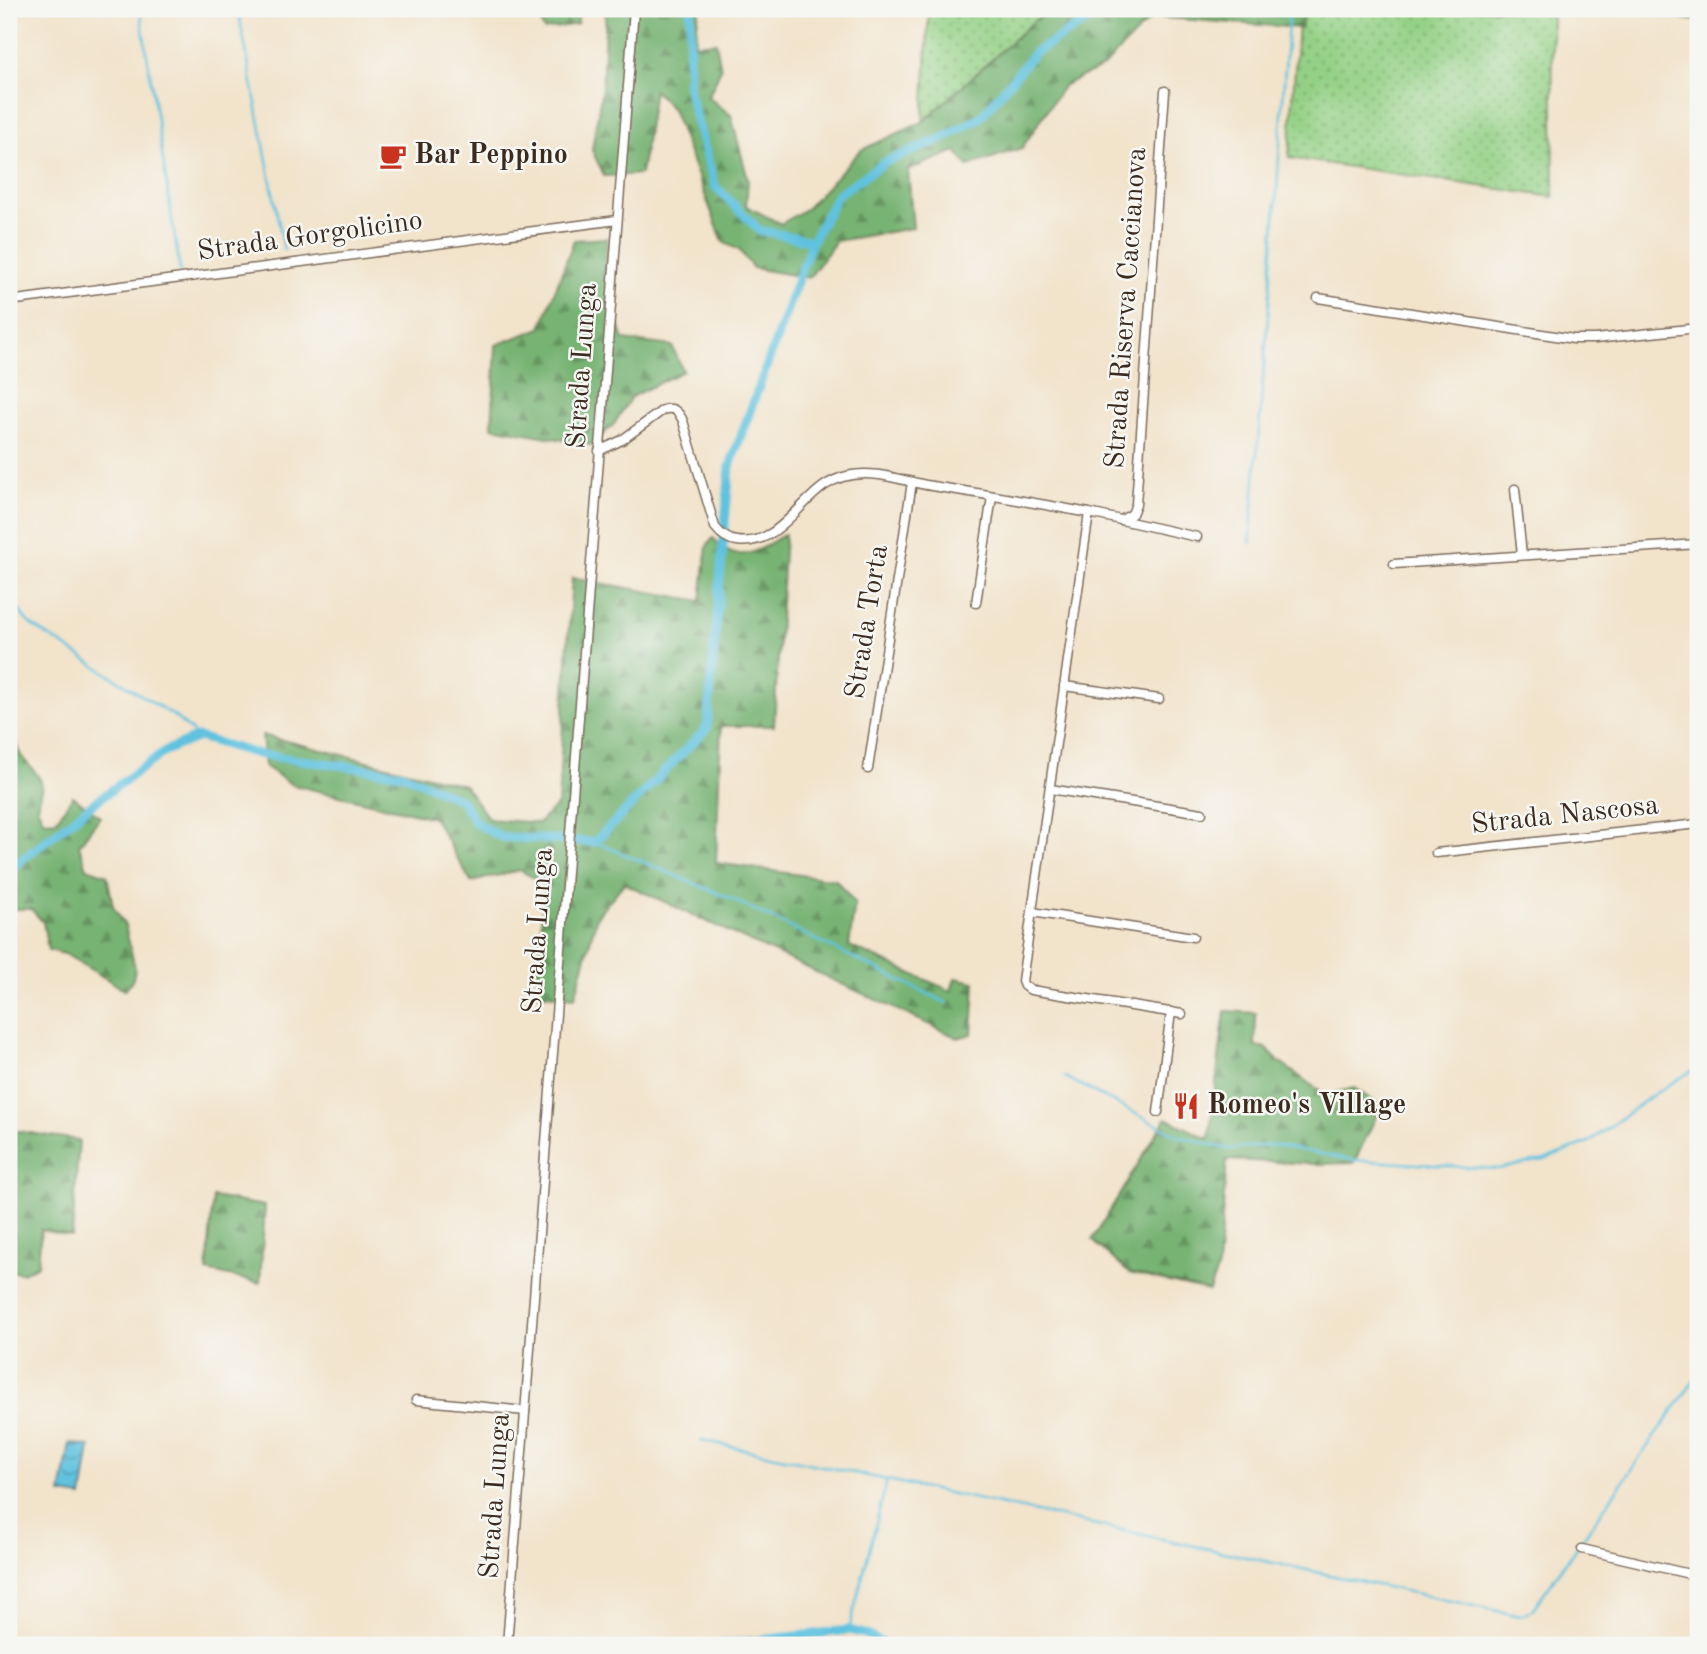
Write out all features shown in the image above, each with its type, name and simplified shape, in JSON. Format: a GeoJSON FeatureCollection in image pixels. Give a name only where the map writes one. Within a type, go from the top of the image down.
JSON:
{"type":"FeatureCollection","features":[{"type":"Feature","properties":{"kind":"street","name":"Strada Lunga"},"geometry":{"type":"LineString","coordinates":[[507,1645],[634,9]]}},
{"type":"Feature","properties":{"kind":"street","name":"Strada Riserva Caccianova"},"geometry":{"type":"LineString","coordinates":[[1121,520],[1132,514],[1137,499],[1165,91]]}},
{"type":"Feature","properties":{"kind":"street","name":"Strada Gorgolicino"},"geometry":{"type":"LineString","coordinates":[[9,301],[617,220]]}},
{"type":"Feature","properties":{"kind":"street"},"geometry":{"type":"LineString","coordinates":[[1318,298],[1569,339],[1590,340],[1698,328]]}},
{"type":"Feature","properties":{"kind":"street"},"geometry":{"type":"LineString","coordinates":[[599,451],[622,440],[663,410],[671,408],[677,411],[683,421],[710,513],[719,532],[732,540],[749,541],[768,534],[785,522],[822,487],[840,478],[872,473],[1089,513],[1196,537]]}},
{"type":"Feature","properties":{"kind":"street","name":"Strada Torta"},"geometry":{"type":"LineString","coordinates":[[868,769],[912,482]]}},
{"type":"Feature","properties":{"kind":"street"},"geometry":{"type":"LineString","coordinates":[[1515,489],[1522,555]]}},
{"type":"Feature","properties":{"kind":"street"},"geometry":{"type":"LineString","coordinates":[[976,603],[992,496]]}},
{"type":"Feature","properties":{"kind":"street"},"geometry":{"type":"LineString","coordinates":[[1089,513],[1022,979],[1026,988],[1182,1014]]}},
{"type":"Feature","properties":{"kind":"street"},"geometry":{"type":"LineString","coordinates":[[1394,564],[1698,544]]}},
{"type":"Feature","properties":{"kind":"street"},"geometry":{"type":"LineString","coordinates":[[1064,686],[1159,699]]}},
{"type":"Feature","properties":{"kind":"street"},"geometry":{"type":"LineString","coordinates":[[1049,789],[1202,813]]}},
{"type":"Feature","properties":{"kind":"street","name":"Strada Nascosa"},"geometry":{"type":"LineString","coordinates":[[1436,853],[1698,824]]}},
{"type":"Feature","properties":{"kind":"street"},"geometry":{"type":"LineString","coordinates":[[1032,912],[1193,937]]}},
{"type":"Feature","properties":{"kind":"street"},"geometry":{"type":"LineString","coordinates":[[1158,1112],[1171,1012]]}},
{"type":"Feature","properties":{"kind":"street"},"geometry":{"type":"LineString","coordinates":[[416,1400],[525,1411]]}},
{"type":"Feature","properties":{"kind":"street"},"geometry":{"type":"LineString","coordinates":[[1582,1549],[1698,1576]]}},
{"type":"Feature","properties":{"kind":"green space"},"geometry":{"type":"Polygon","coordinates":[[[534,9],[580,9],[577,24],[544,30],[534,9]]]}},
{"type":"Feature","properties":{"kind":"green space"},"geometry":{"type":"Polygon","coordinates":[[[606,9],[699,9],[695,44],[716,42],[721,69],[708,97],[731,115],[748,180],[746,206],[781,224],[807,208],[861,150],[923,122],[1035,20],[1057,9],[1304,9],[1301,28],[1152,17],[1103,67],[1064,85],[1022,148],[968,166],[956,151],[908,170],[913,228],[836,241],[809,278],[753,268],[739,250],[723,242],[672,109],[654,90],[641,174],[604,176],[592,150],[602,88],[606,9]]]}},
{"type":"Feature","properties":{"kind":"green space"},"geometry":{"type":"Polygon","coordinates":[[[929,9],[1057,9],[1035,20],[923,122],[929,9]]]}},
{"type":"Feature","properties":{"kind":"green space"},"geometry":{"type":"Polygon","coordinates":[[[1299,9],[1549,9],[1552,19],[1554,197],[1289,158],[1299,9]]]}},
{"type":"Feature","properties":{"kind":"green space"},"geometry":{"type":"Polygon","coordinates":[[[1626,9],[1698,9],[1698,21],[1626,9]]]}},
{"type":"Feature","properties":{"kind":"green space"},"geometry":{"type":"Polygon","coordinates":[[[607,238],[604,279],[624,340],[672,346],[683,371],[631,397],[614,424],[591,445],[492,427],[496,345],[541,328],[574,240],[607,238]]]}},
{"type":"Feature","properties":{"kind":"green space"},"geometry":{"type":"Polygon","coordinates":[[[785,534],[774,726],[721,726],[716,863],[836,880],[855,903],[849,946],[951,991],[955,978],[975,982],[972,1034],[958,1038],[624,883],[597,916],[575,997],[536,993],[544,884],[520,870],[471,882],[434,818],[293,785],[265,767],[262,735],[464,785],[489,819],[539,823],[558,804],[572,578],[701,601],[707,546],[713,538],[726,550],[741,554],[756,551],[785,534]]]}},
{"type":"Feature","properties":{"kind":"green space"},"geometry":{"type":"Polygon","coordinates":[[[9,736],[13,737],[23,758],[38,775],[41,790],[37,807],[44,821],[56,820],[73,796],[100,817],[79,845],[87,868],[107,875],[113,906],[125,926],[135,968],[133,979],[125,990],[65,954],[48,950],[43,922],[31,909],[9,911],[9,736]]]}},
{"type":"Feature","properties":{"kind":"green space"},"geometry":{"type":"Polygon","coordinates":[[[1225,1011],[1256,1013],[1255,1046],[1266,1048],[1279,1062],[1326,1095],[1354,1088],[1381,1106],[1354,1163],[1227,1160],[1218,1267],[1209,1291],[1129,1273],[1092,1240],[1166,1118],[1209,1139],[1225,1011]]]}},
{"type":"Feature","properties":{"kind":"green space"},"geometry":{"type":"Polygon","coordinates":[[[10,1130],[79,1140],[72,1236],[41,1230],[38,1265],[22,1273],[9,1271],[10,1130]]]}},
{"type":"Feature","properties":{"kind":"green space"},"geometry":{"type":"Polygon","coordinates":[[[213,1197],[265,1206],[260,1283],[207,1271],[213,1197]]]}},
{"type":"Feature","properties":{"kind":"water"},"geometry":{"type":"Polygon","coordinates":[[[70,1443],[90,1447],[82,1497],[61,1494],[70,1443]]]}},
{"type":"Feature","properties":{"kind":"waterway"},"geometry":{"type":"LineString","coordinates":[[140,9],[180,271]]}},
{"type":"Feature","properties":{"kind":"waterway"},"geometry":{"type":"LineString","coordinates":[[238,9],[284,250]]}},
{"type":"Feature","properties":{"kind":"waterway"},"geometry":{"type":"LineString","coordinates":[[691,9],[688,89],[715,186],[759,230],[812,241],[838,194],[885,162],[944,138],[981,117],[1034,53],[1106,9]]}},
{"type":"Feature","properties":{"kind":"waterway"},"geometry":{"type":"LineString","coordinates":[[1250,543],[1289,9]]}},
{"type":"Feature","properties":{"kind":"waterway"},"geometry":{"type":"LineString","coordinates":[[1677,9],[1698,11]]}},
{"type":"Feature","properties":{"kind":"waterway"},"geometry":{"type":"LineString","coordinates":[[9,870],[91,805],[167,750],[198,737],[257,754],[403,774],[461,800],[476,823],[501,837],[595,842],[707,728],[730,466],[812,241]]}},
{"type":"Feature","properties":{"kind":"waterway"},"geometry":{"type":"LineString","coordinates":[[9,456],[9,538]]}},
{"type":"Feature","properties":{"kind":"waterway"},"geometry":{"type":"LineString","coordinates":[[9,585],[16,606],[30,624],[174,716],[198,737]]}},
{"type":"Feature","properties":{"kind":"waterway"},"geometry":{"type":"LineString","coordinates":[[595,842],[732,899],[947,1003]]}},
{"type":"Feature","properties":{"kind":"waterway"},"geometry":{"type":"LineString","coordinates":[[1065,1077],[1179,1136],[1228,1149],[1274,1145],[1353,1160],[1498,1169],[1544,1160],[1589,1142],[1657,1092],[1690,1072],[1698,1071]]}},
{"type":"Feature","properties":{"kind":"waterway"},"geometry":{"type":"LineString","coordinates":[[701,1440],[1521,1616],[1532,1610],[1698,1375]]}},
{"type":"Feature","properties":{"kind":"waterway"},"geometry":{"type":"LineString","coordinates":[[849,1630],[887,1480]]}},
{"type":"Feature","properties":{"kind":"waterway"},"geometry":{"type":"LineString","coordinates":[[717,1645],[849,1630],[865,1634],[886,1645]]}},
{"type":"Feature","properties":{"kind":"place","name":"Bar Peppino"},"geometry":{"type":"Point","coordinates":[393,156]}},
{"type":"Feature","properties":{"kind":"place","name":"Romeo's Village"},"geometry":{"type":"Point","coordinates":[1186,1106]}}]}
